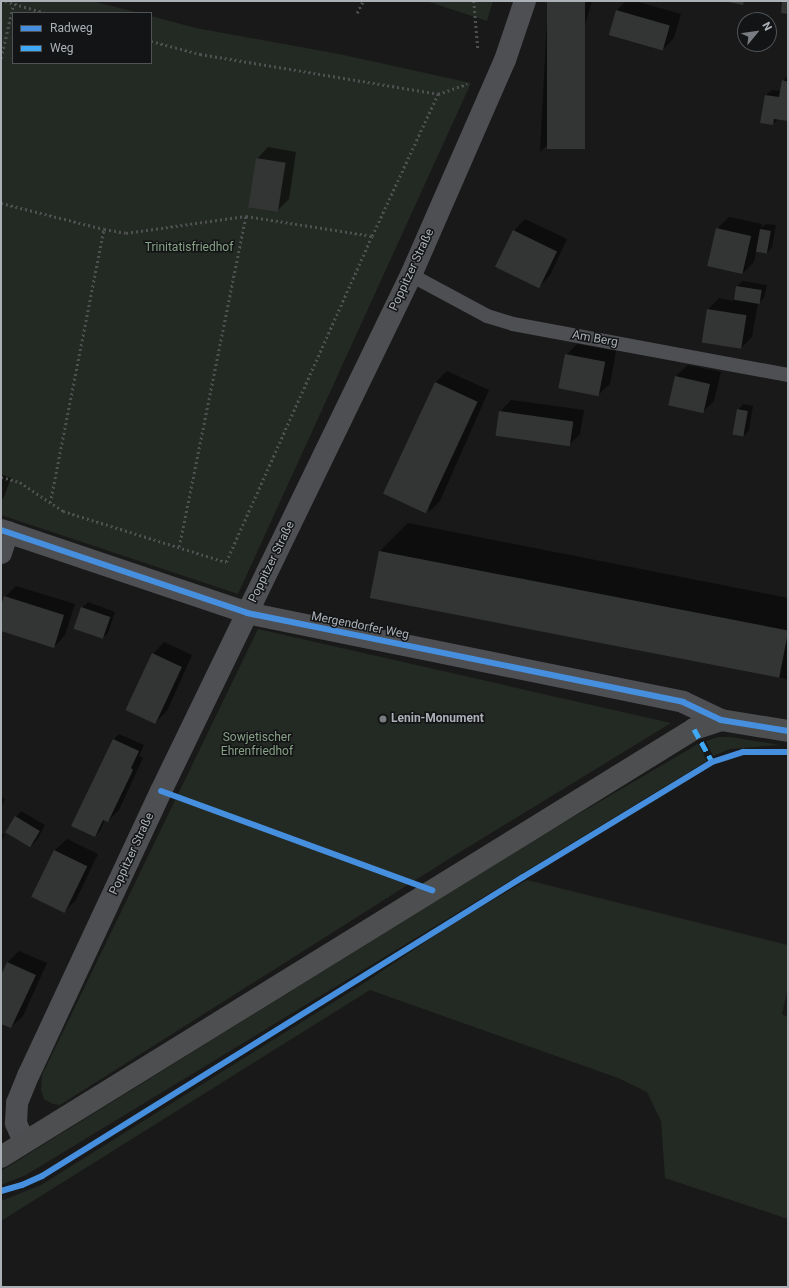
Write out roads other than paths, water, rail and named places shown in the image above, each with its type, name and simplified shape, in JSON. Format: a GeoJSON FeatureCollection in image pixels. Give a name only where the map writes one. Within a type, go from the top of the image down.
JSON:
{"type":"FeatureCollection","features":[{"type":"Feature","properties":{"kind":"main road"},"geometry":{"type":"LineString","coordinates":[[1,1157],[688,733],[720,720],[788,731]]}},
{"type":"Feature","properties":{"kind":"street","name":"Poppitzer Straße"},"geometry":{"type":"LineString","coordinates":[[24,1142],[16,1123],[17,1103],[29,1074],[161,791],[411,275],[505,60],[525,1]]}},
{"type":"Feature","properties":{"kind":"street","name":"Mergendorfer Weg"},"geometry":{"type":"LineString","coordinates":[[5,531],[247,613],[683,702],[720,720]]}},
{"type":"Feature","properties":{"kind":"street"},"geometry":{"type":"LineString","coordinates":[[1,553],[5,531]]}},
{"type":"Feature","properties":{"kind":"lane","name":"Am Berg"},"geometry":{"type":"LineString","coordinates":[[411,275],[487,316],[513,324],[788,376]]}},
{"type":"Feature","properties":{"kind":"place","name":"Lenin-Monument"},"geometry":{"type":"Point","coordinates":[383,719]}},
{"type":"Feature","properties":{"kind":"park label","name":"Trinitatisfriedhof"},"geometry":{"type":"Point","coordinates":[189,248]}},
{"type":"Feature","properties":{"kind":"park label","name":"Sowjetischer Ehrenfriedhof"},"geometry":{"type":"Point","coordinates":[257,745]}}]}
